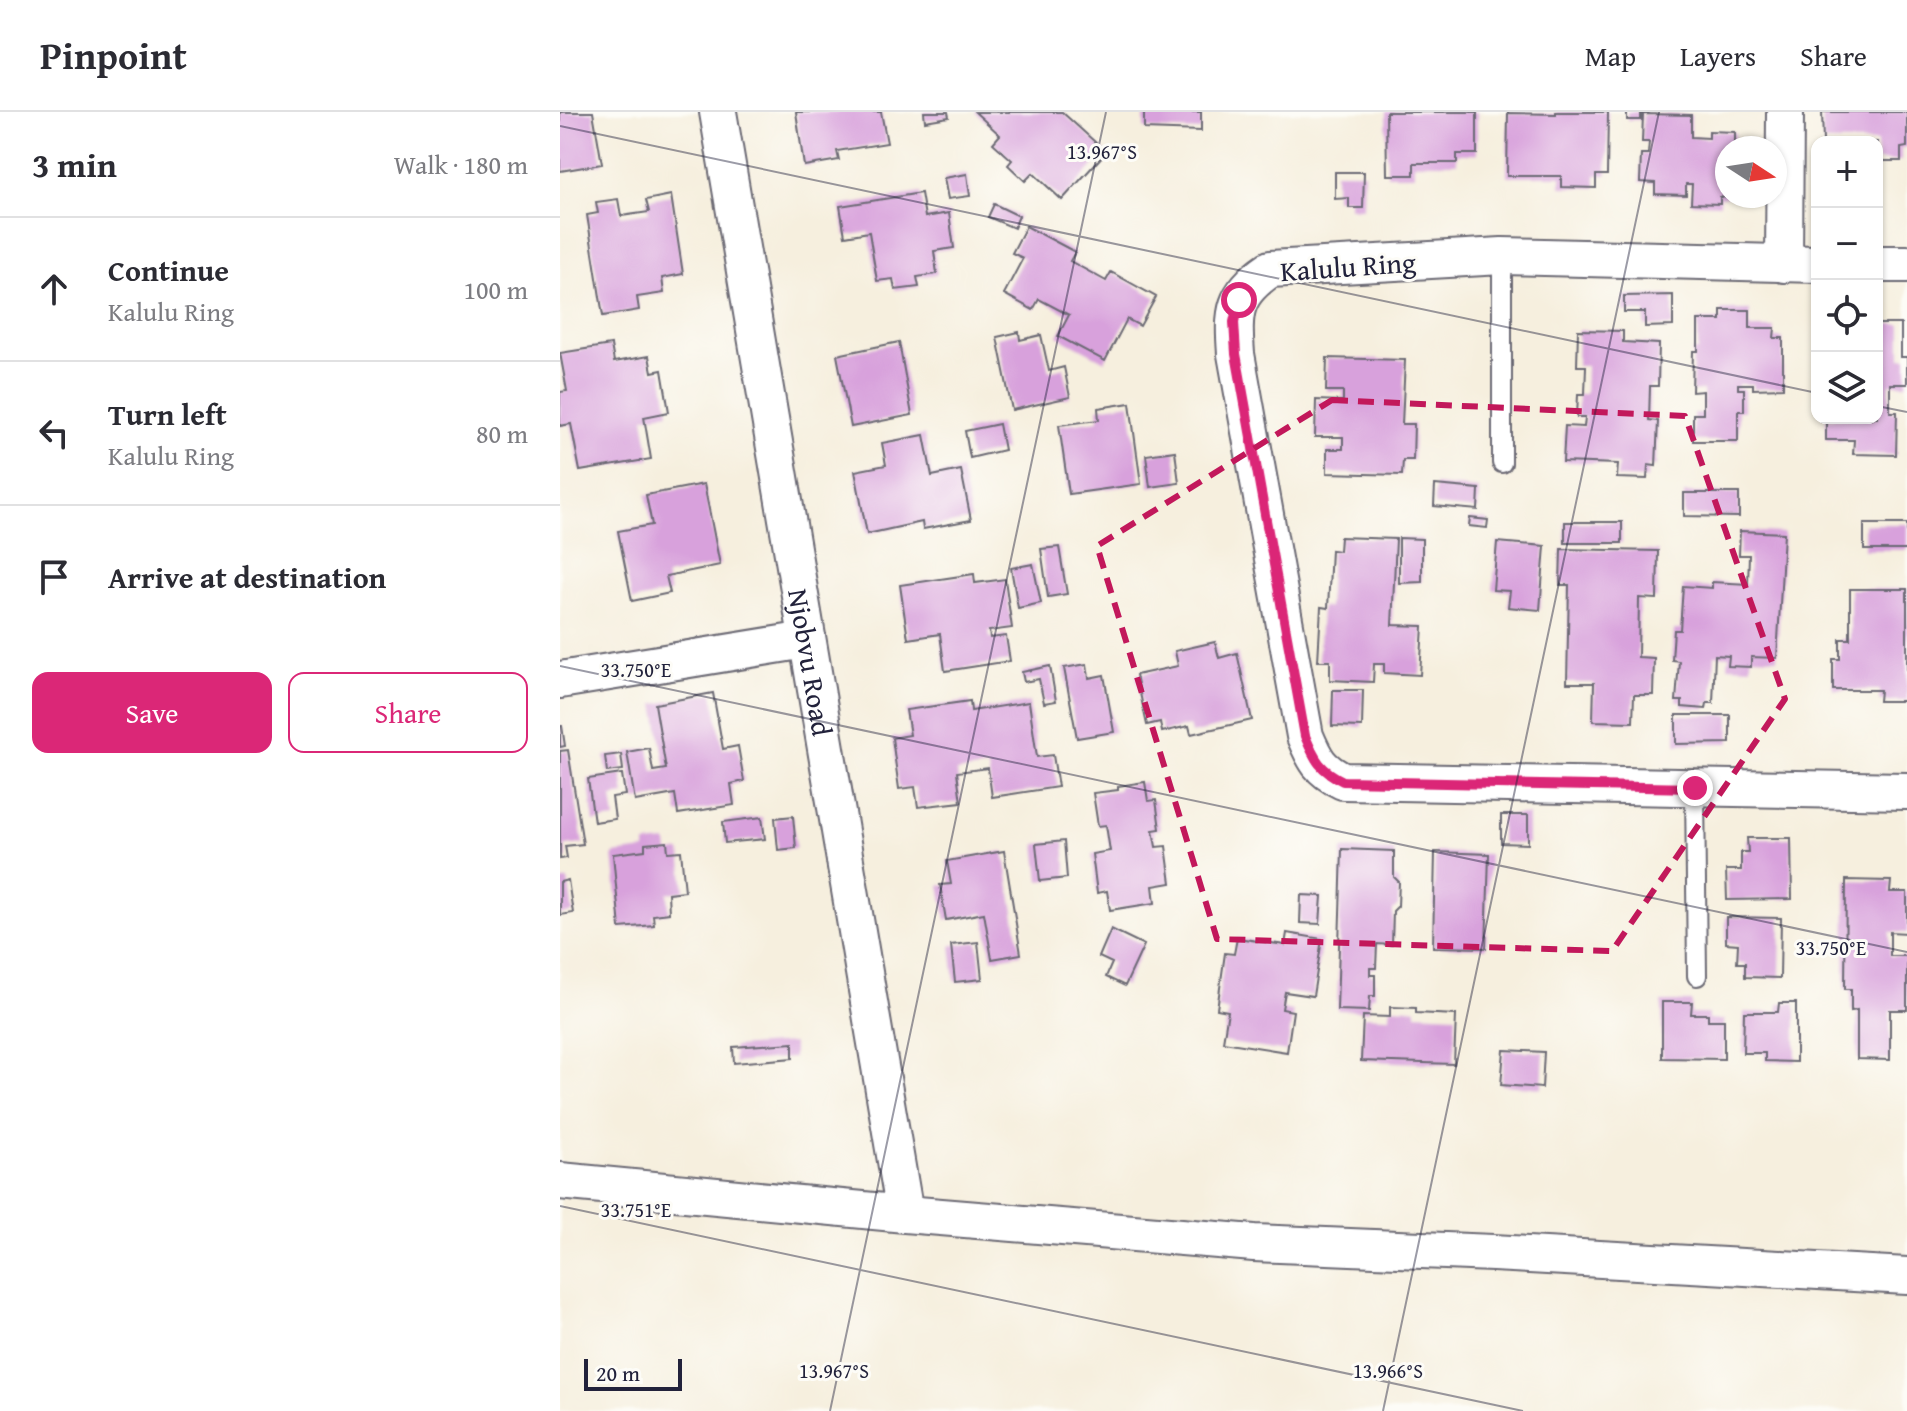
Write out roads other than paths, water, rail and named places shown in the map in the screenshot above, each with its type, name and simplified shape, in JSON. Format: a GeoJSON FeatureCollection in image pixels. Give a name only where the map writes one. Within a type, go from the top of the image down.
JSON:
{"type":"FeatureCollection","features":[{"type":"Feature","properties":{"kind":"street","name":"Njobvu Road"},"geometry":{"type":"LineString","coordinates":[[718,112],[905,1214]]}},
{"type":"Feature","properties":{"kind":"street"},"geometry":{"type":"LineString","coordinates":[[1785,112],[1801,264]]}},
{"type":"Feature","properties":{"kind":"street","name":"Kalulu Ring"},"geometry":{"type":"LineString","coordinates":[[1801,264],[1502,256],[1270,269],[1252,281],[1239,300],[1234,322],[1236,354],[1305,736],[1315,760],[1327,773],[1343,781],[1907,791]]}},
{"type":"Feature","properties":{"kind":"street"},"geometry":{"type":"LineString","coordinates":[[1883,264],[1907,264]]}},
{"type":"Feature","properties":{"kind":"street"},"geometry":{"type":"LineString","coordinates":[[560,680],[806,640]]}},
{"type":"Feature","properties":{"kind":"street"},"geometry":{"type":"LineString","coordinates":[[560,1181],[1254,1243],[1907,1276]]}},
{"type":"Feature","properties":{"kind":"lane"},"geometry":{"type":"LineString","coordinates":[[1502,256],[1502,463]]}},
{"type":"Feature","properties":{"kind":"lane"},"geometry":{"type":"LineString","coordinates":[[1695,788],[1697,976]]}}]}
